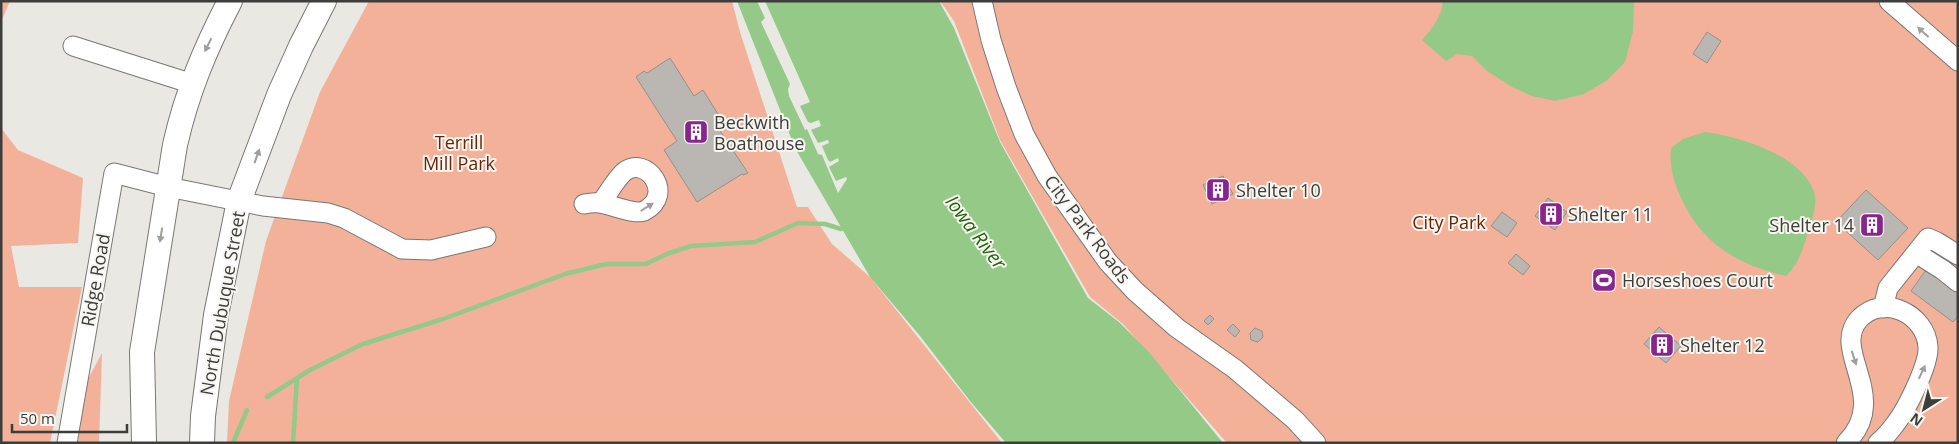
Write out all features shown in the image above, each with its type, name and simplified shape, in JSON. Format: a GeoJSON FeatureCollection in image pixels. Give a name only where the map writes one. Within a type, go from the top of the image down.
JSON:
{"type":"FeatureCollection","features":[{"type":"Feature","properties":{"kind":"main road"},"geometry":{"type":"LineString","coordinates":[[144,443],[142,352],[168,187],[182,116],[205,51],[230,1]]}},
{"type":"Feature","properties":{"kind":"main road","name":"North Dubuque Street"},"geometry":{"type":"LineString","coordinates":[[202,443],[203,416],[216,314],[239,201],[279,95],[300,46],[324,1]]}},
{"type":"Feature","properties":{"kind":"street","name":"City Park Roads"},"geometry":{"type":"LineString","coordinates":[[982,1],[991,40],[1024,134],[1047,176],[1108,262],[1135,291],[1177,328],[1235,369],[1295,420],[1316,443]]}},
{"type":"Feature","properties":{"kind":"street"},"geometry":{"type":"LineString","coordinates":[[1889,1],[1958,61]]}},
{"type":"Feature","properties":{"kind":"street"},"geometry":{"type":"LineString","coordinates":[[73,46],[193,84]]}},
{"type":"Feature","properties":{"kind":"street","name":"Ridge Road"},"geometry":{"type":"LineString","coordinates":[[67,443],[114,173],[168,187]]}},
{"type":"Feature","properties":{"kind":"street"},"geometry":{"type":"LineString","coordinates":[[168,187],[263,206],[328,212],[344,218],[402,249],[431,250],[486,237]]}},
{"type":"Feature","properties":{"kind":"street"},"geometry":{"type":"LineString","coordinates":[[1883,308],[1888,288],[1928,238],[1958,256]]}},
{"type":"Feature","properties":{"kind":"street"},"geometry":{"type":"LineString","coordinates":[[1916,253],[1958,282]]}},
{"type":"Feature","properties":{"kind":"street"},"geometry":{"type":"LineString","coordinates":[[1846,443],[1860,424],[1864,409],[1864,393],[1860,374],[1852,356],[1850,341],[1853,329],[1858,320],[1867,312],[1883,308],[1902,310],[1914,317],[1924,331],[1928,348],[1927,362],[1897,423],[1878,443]]}},
{"type":"Feature","properties":{"kind":"green space"},"geometry":{"type":"Polygon","coordinates":[[[1,1],[10,1],[1,22],[1,1]]]}},
{"type":"Feature","properties":{"kind":"green space","name":"Terrill Mill Park"},"geometry":{"type":"Polygon","coordinates":[[[369,1],[732,1],[740,32],[797,207],[808,207],[832,244],[870,277],[1002,443],[227,443],[229,401],[266,241],[320,92],[369,1]]]}},
{"type":"Feature","properties":{"kind":"green space","name":"City Park"},"geometry":{"type":"Polygon","coordinates":[[[940,1],[1958,1],[1958,443],[1227,443],[1123,324],[1090,297],[1000,140],[954,21],[940,1]]]}},
{"type":"Feature","properties":{"kind":"green space"},"geometry":{"type":"Polygon","coordinates":[[[1,128],[18,150],[83,178],[78,243],[11,246],[19,287],[82,287],[50,443],[1,443],[1,128]]]}},
{"type":"Feature","properties":{"kind":"green space"},"geometry":{"type":"Polygon","coordinates":[[[102,353],[99,443],[78,443],[87,381],[102,353]]]}},
{"type":"Feature","properties":{"kind":"water","name":"Iowa River"},"geometry":{"type":"Polygon","coordinates":[[[737,1],[939,1],[954,28],[1000,142],[1088,298],[1119,322],[1148,351],[1223,443],[1006,443],[870,277],[795,148],[737,1]]]}},
{"type":"Feature","properties":{"kind":"water"},"geometry":{"type":"Polygon","coordinates":[[[1443,1],[1634,1],[1633,31],[1625,62],[1606,81],[1584,94],[1555,101],[1532,96],[1512,87],[1487,71],[1472,56],[1457,54],[1446,61],[1422,40],[1439,17],[1443,1]]]}},
{"type":"Feature","properties":{"kind":"water"},"geometry":{"type":"Polygon","coordinates":[[[1705,132],[1735,138],[1768,150],[1797,168],[1807,179],[1814,192],[1814,211],[1800,254],[1791,271],[1786,276],[1753,266],[1724,251],[1700,229],[1682,200],[1671,168],[1671,148],[1683,139],[1705,132]]]}},
{"type":"Feature","properties":{"kind":"pier"},"geometry":{"type":"Polygon","coordinates":[[[757,1],[765,1],[810,102],[800,106],[808,122],[811,123],[819,120],[821,126],[811,130],[818,143],[828,140],[829,143],[822,146],[828,160],[830,162],[838,158],[839,161],[829,167],[836,181],[846,177],[847,179],[838,193],[822,155],[818,154],[789,96],[788,89],[790,84],[761,22],[765,18],[757,1]]]}},
{"type":"Feature","properties":{"kind":"building"},"geometry":{"type":"Polygon","coordinates":[[[1707,32],[1721,41],[1707,63],[1693,54],[1707,32]]]}},
{"type":"Feature","properties":{"kind":"building","name":"Beckwith Boathouse"},"geometry":{"type":"Polygon","coordinates":[[[670,58],[694,96],[703,90],[721,119],[715,123],[748,173],[742,174],[697,202],[664,150],[677,141],[636,77],[644,71],[647,73],[670,58]]]}},
{"type":"Feature","properties":{"kind":"building","name":"Shelter 10"},"geometry":{"type":"Polygon","coordinates":[[[1223,176],[1233,194],[1212,204],[1203,185],[1223,176]]]}},
{"type":"Feature","properties":{"kind":"building","name":"Shelter 14"},"geometry":{"type":"Polygon","coordinates":[[[1866,190],[1908,228],[1878,260],[1836,222],[1866,190]]]}},
{"type":"Feature","properties":{"kind":"building","name":"Shelter 11"},"geometry":{"type":"Polygon","coordinates":[[[1548,198],[1567,212],[1555,230],[1535,216],[1548,198]]]}},
{"type":"Feature","properties":{"kind":"building"},"geometry":{"type":"Polygon","coordinates":[[[1502,212],[1517,223],[1507,237],[1491,226],[1502,212]]]}},
{"type":"Feature","properties":{"kind":"building"},"geometry":{"type":"Polygon","coordinates":[[[1516,254],[1530,266],[1523,275],[1508,263],[1516,254]]]}},
{"type":"Feature","properties":{"kind":"building"},"geometry":{"type":"Polygon","coordinates":[[[1928,267],[1958,289],[1958,316],[1953,322],[1911,291],[1928,267]]]}},
{"type":"Feature","properties":{"kind":"building"},"geometry":{"type":"Polygon","coordinates":[[[1210,315],[1214,319],[1208,325],[1204,321],[1210,315]]]}},
{"type":"Feature","properties":{"kind":"building"},"geometry":{"type":"Polygon","coordinates":[[[1233,324],[1240,331],[1235,337],[1227,330],[1233,324]]]}},
{"type":"Feature","properties":{"kind":"building","name":"Shelter 12"},"geometry":{"type":"Polygon","coordinates":[[[1659,327],[1681,346],[1666,363],[1644,344],[1659,327]]]}},
{"type":"Feature","properties":{"kind":"building"},"geometry":{"type":"Polygon","coordinates":[[[1255,328],[1262,331],[1263,337],[1258,342],[1251,340],[1250,333],[1255,328]]]}},
{"type":"Feature","properties":{"kind":"waterway"},"geometry":{"type":"LineString","coordinates":[[267,397],[310,370],[363,344],[443,319],[565,274],[606,264],[646,264],[691,246],[755,242],[798,223],[825,224],[841,229]]}},
{"type":"Feature","properties":{"kind":"waterway"},"geometry":{"type":"LineString","coordinates":[[293,443],[297,378]]}},
{"type":"Feature","properties":{"kind":"waterway"},"geometry":{"type":"LineString","coordinates":[[233,443],[247,410]]}},
{"type":"Feature","properties":{"kind":"place","name":"Beckwith Boathouse"},"geometry":{"type":"Point","coordinates":[696,132]}},
{"type":"Feature","properties":{"kind":"place","name":"Shelter 10"},"geometry":{"type":"Point","coordinates":[1218,190]}},
{"type":"Feature","properties":{"kind":"place","name":"Shelter 11"},"geometry":{"type":"Point","coordinates":[1551,214]}},
{"type":"Feature","properties":{"kind":"place","name":"Shelter 14"},"geometry":{"type":"Point","coordinates":[1872,225]}},
{"type":"Feature","properties":{"kind":"place","name":"Horseshoes Court"},"geometry":{"type":"Point","coordinates":[1604,280]}},
{"type":"Feature","properties":{"kind":"place","name":"Shelter 12"},"geometry":{"type":"Point","coordinates":[1662,345]}}]}
